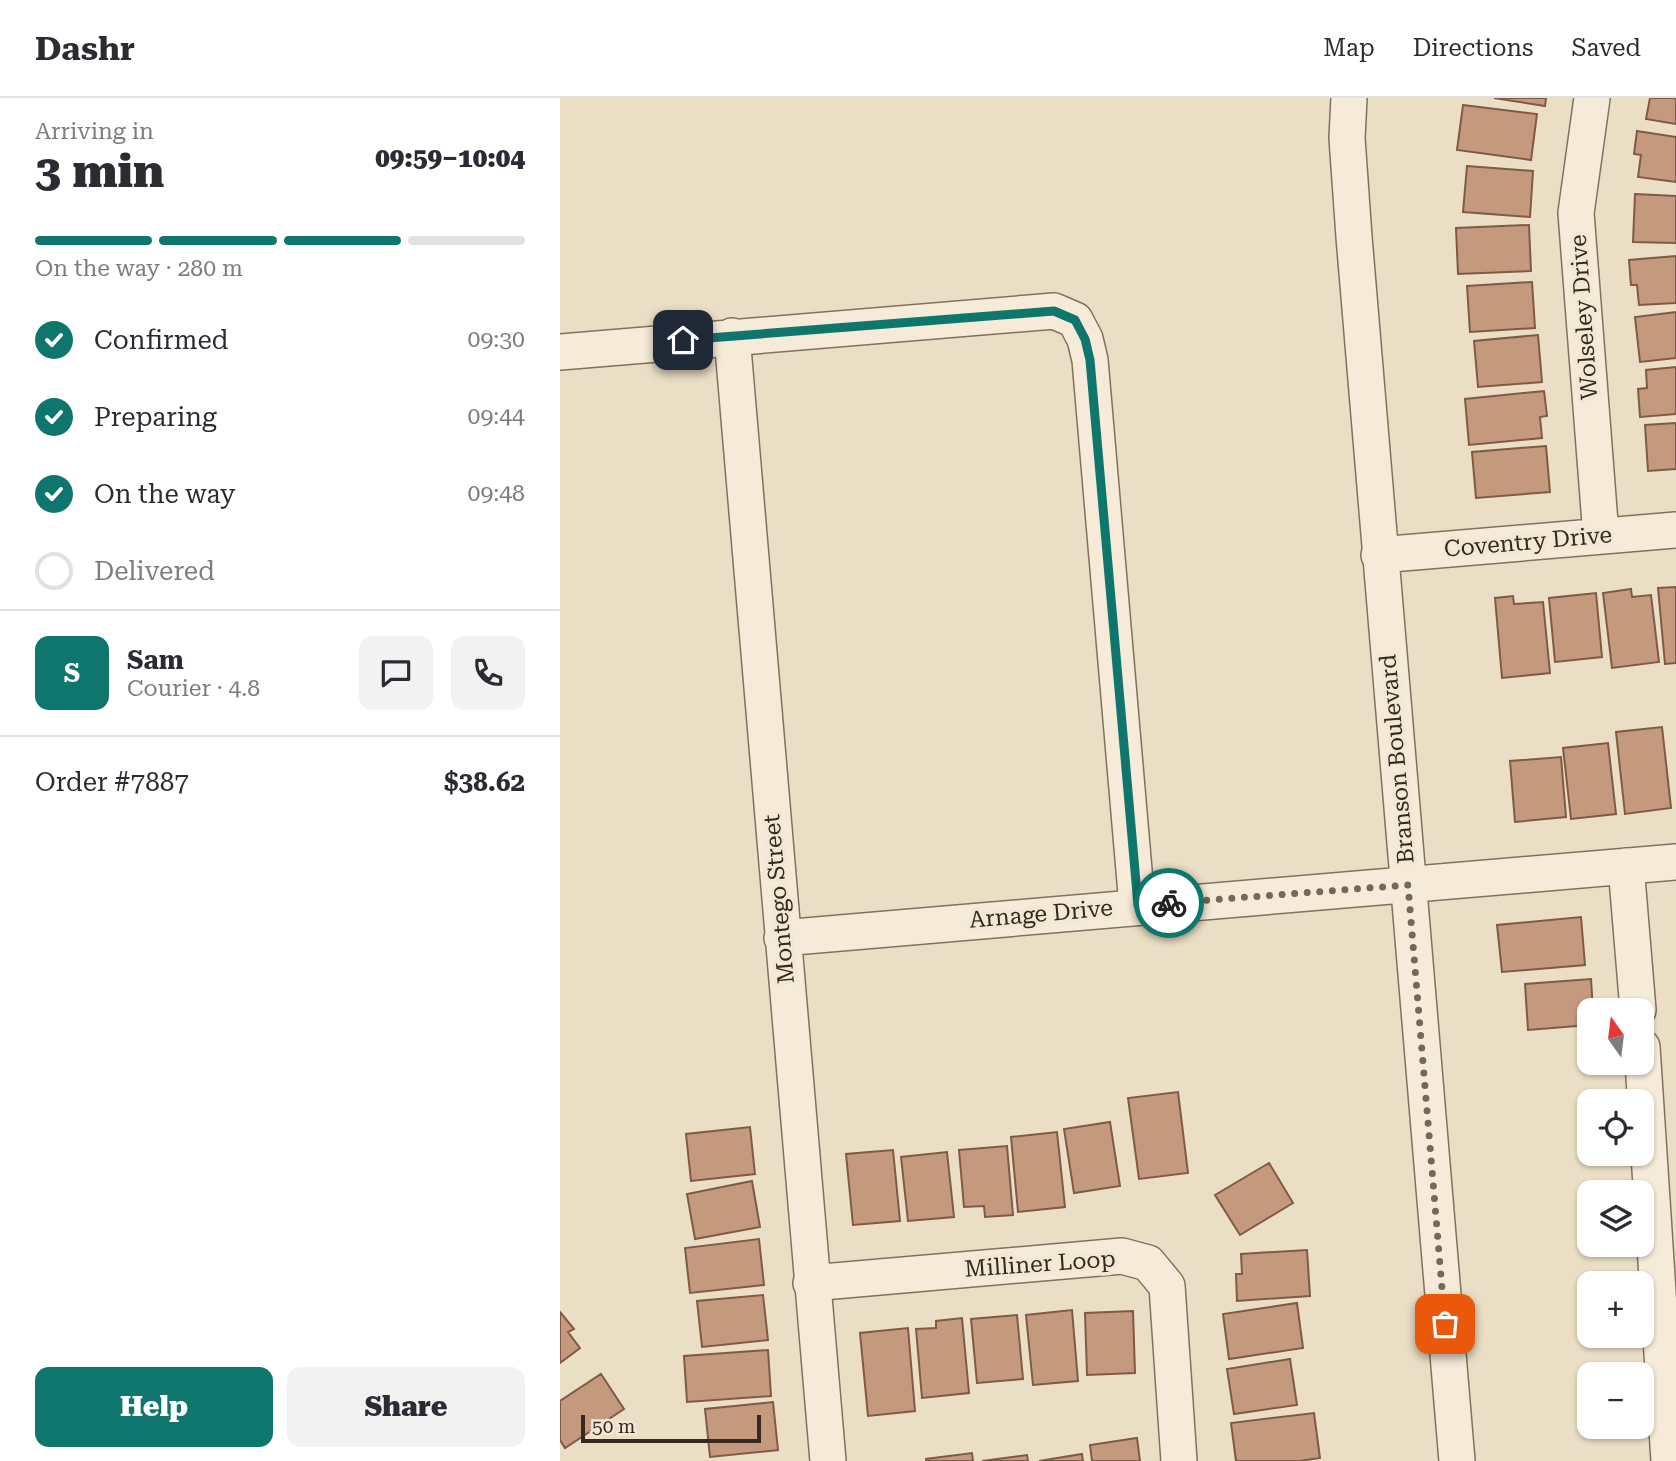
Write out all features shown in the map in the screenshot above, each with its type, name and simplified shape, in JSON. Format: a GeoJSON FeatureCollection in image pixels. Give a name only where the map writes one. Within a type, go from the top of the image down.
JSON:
{"type":"FeatureCollection","features":[{"type":"Feature","properties":{"kind":"street","name":"Branson Boulevard"},"geometry":{"type":"LineString","coordinates":[[1349,98],[1347,138],[1379,555],[1457,1461]]}},
{"type":"Feature","properties":{"kind":"street","name":"Wolseley Drive"},"geometry":{"type":"LineString","coordinates":[[1592,98],[1576,213],[1601,536]]}},
{"type":"Feature","properties":{"kind":"street"},"geometry":{"type":"LineString","coordinates":[[560,352],[1054,311],[1075,320],[1085,339],[1090,360],[1138,905]]}},
{"type":"Feature","properties":{"kind":"street","name":"Montego Street"},"geometry":{"type":"LineString","coordinates":[[732,336],[828,1461]]}},
{"type":"Feature","properties":{"kind":"street","name":"Coventry Drive"},"geometry":{"type":"LineString","coordinates":[[1379,555],[1676,530]]}},
{"type":"Feature","properties":{"kind":"street","name":"Arnage Drive"},"geometry":{"type":"LineString","coordinates":[[782,938],[1138,905],[1676,862]]}},
{"type":"Feature","properties":{"kind":"street"},"geometry":{"type":"LineString","coordinates":[[1626,866],[1637,998]]}},
{"type":"Feature","properties":{"kind":"street"},"geometry":{"type":"LineString","coordinates":[[1646,1075],[1664,1199],[1669,1461]]}},
{"type":"Feature","properties":{"kind":"street","name":"Milliner Loop"},"geometry":{"type":"LineString","coordinates":[[811,1283],[1122,1256],[1148,1263],[1167,1286],[1180,1461]]}},
{"type":"Feature","properties":{"kind":"building"},"geometry":{"type":"Polygon","coordinates":[[[1494,98],[1546,98],[1545,106],[1494,98]]]}},
{"type":"Feature","properties":{"kind":"building"},"geometry":{"type":"Polygon","coordinates":[[[1650,98],[1676,98],[1676,124],[1646,119],[1650,98]]]}},
{"type":"Feature","properties":{"kind":"building"},"geometry":{"type":"Polygon","coordinates":[[[1463,105],[1537,114],[1531,160],[1457,150],[1463,105]]]}},
{"type":"Feature","properties":{"kind":"building"},"geometry":{"type":"Polygon","coordinates":[[[1637,131],[1676,137],[1676,182],[1638,177],[1641,155],[1634,154],[1637,131]]]}},
{"type":"Feature","properties":{"kind":"building"},"geometry":{"type":"Polygon","coordinates":[[[1467,166],[1533,171],[1530,217],[1463,212],[1467,166]]]}},
{"type":"Feature","properties":{"kind":"building"},"geometry":{"type":"Polygon","coordinates":[[[1635,194],[1676,196],[1676,243],[1633,242],[1635,194]]]}},
{"type":"Feature","properties":{"kind":"building"},"geometry":{"type":"Polygon","coordinates":[[[1529,225],[1531,271],[1458,274],[1456,228],[1529,225]]]}},
{"type":"Feature","properties":{"kind":"building"},"geometry":{"type":"Polygon","coordinates":[[[1676,256],[1676,303],[1639,305],[1637,285],[1631,285],[1629,260],[1676,256]]]}},
{"type":"Feature","properties":{"kind":"building"},"geometry":{"type":"Polygon","coordinates":[[[1532,282],[1535,328],[1470,332],[1467,286],[1532,282]]]}},
{"type":"Feature","properties":{"kind":"building"},"geometry":{"type":"Polygon","coordinates":[[[1676,312],[1676,358],[1640,362],[1635,317],[1676,312]]]}},
{"type":"Feature","properties":{"kind":"building"},"geometry":{"type":"Polygon","coordinates":[[[1538,335],[1542,382],[1478,387],[1474,341],[1538,335]]]}},
{"type":"Feature","properties":{"kind":"building"},"geometry":{"type":"Polygon","coordinates":[[[1676,367],[1676,414],[1640,417],[1638,389],[1647,388],[1646,370],[1676,367]]]}},
{"type":"Feature","properties":{"kind":"building"},"geometry":{"type":"Polygon","coordinates":[[[1544,391],[1547,416],[1540,417],[1542,438],[1469,445],[1465,399],[1544,391]]]}},
{"type":"Feature","properties":{"kind":"building"},"geometry":{"type":"Polygon","coordinates":[[[1676,423],[1676,469],[1648,471],[1645,425],[1676,423]]]}},
{"type":"Feature","properties":{"kind":"building"},"geometry":{"type":"Polygon","coordinates":[[[1546,446],[1550,492],[1476,498],[1472,452],[1546,446]]]}},
{"type":"Feature","properties":{"kind":"building"},"geometry":{"type":"Polygon","coordinates":[[[1676,587],[1676,663],[1665,664],[1658,588],[1676,587]]]}},
{"type":"Feature","properties":{"kind":"building"},"geometry":{"type":"Polygon","coordinates":[[[1631,589],[1632,597],[1651,595],[1659,662],[1612,668],[1603,593],[1631,589]]]}},
{"type":"Feature","properties":{"kind":"building"},"geometry":{"type":"Polygon","coordinates":[[[1596,593],[1602,657],[1555,662],[1549,598],[1596,593]]]}},
{"type":"Feature","properties":{"kind":"building"},"geometry":{"type":"Polygon","coordinates":[[[1513,596],[1514,604],[1543,602],[1550,673],[1502,678],[1495,598],[1513,596]]]}},
{"type":"Feature","properties":{"kind":"building"},"geometry":{"type":"Polygon","coordinates":[[[1662,727],[1671,808],[1625,814],[1616,732],[1662,727]]]}},
{"type":"Feature","properties":{"kind":"building"},"geometry":{"type":"Polygon","coordinates":[[[1608,743],[1616,814],[1571,819],[1563,748],[1608,743]]]}},
{"type":"Feature","properties":{"kind":"building"},"geometry":{"type":"Polygon","coordinates":[[[1561,757],[1566,817],[1515,822],[1510,761],[1561,757]]]}},
{"type":"Feature","properties":{"kind":"building"},"geometry":{"type":"Polygon","coordinates":[[[1581,917],[1585,965],[1502,972],[1497,925],[1581,917]]]}},
{"type":"Feature","properties":{"kind":"building"},"geometry":{"type":"Polygon","coordinates":[[[1591,979],[1592,998],[1577,998],[1577,1026],[1528,1030],[1525,984],[1591,979]]]}},
{"type":"Feature","properties":{"kind":"building"},"geometry":{"type":"Polygon","coordinates":[[[1178,1092],[1188,1173],[1139,1179],[1128,1098],[1178,1092]]]}},
{"type":"Feature","properties":{"kind":"building"},"geometry":{"type":"Polygon","coordinates":[[[1110,1122],[1120,1186],[1074,1193],[1064,1129],[1110,1122]]]}},
{"type":"Feature","properties":{"kind":"building"},"geometry":{"type":"Polygon","coordinates":[[[750,1127],[755,1174],[691,1181],[686,1134],[750,1127]]]}},
{"type":"Feature","properties":{"kind":"building"},"geometry":{"type":"Polygon","coordinates":[[[1057,1132],[1065,1207],[1018,1212],[1011,1137],[1057,1132]]]}},
{"type":"Feature","properties":{"kind":"building"},"geometry":{"type":"Polygon","coordinates":[[[1007,1146],[1013,1215],[985,1217],[984,1206],[964,1207],[959,1150],[1007,1146]]]}},
{"type":"Feature","properties":{"kind":"building"},"geometry":{"type":"Polygon","coordinates":[[[893,1150],[900,1221],[853,1225],[846,1154],[893,1150]]]}},
{"type":"Feature","properties":{"kind":"building"},"geometry":{"type":"Polygon","coordinates":[[[947,1152],[954,1217],[908,1221],[901,1157],[947,1152]]]}},
{"type":"Feature","properties":{"kind":"building"},"geometry":{"type":"Polygon","coordinates":[[[1269,1163],[1293,1203],[1240,1235],[1215,1195],[1269,1163]]]}},
{"type":"Feature","properties":{"kind":"building"},"geometry":{"type":"Polygon","coordinates":[[[752,1181],[760,1227],[695,1239],[687,1194],[752,1181]]]}},
{"type":"Feature","properties":{"kind":"building"},"geometry":{"type":"Polygon","coordinates":[[[759,1239],[764,1285],[690,1293],[685,1248],[759,1239]]]}},
{"type":"Feature","properties":{"kind":"building"},"geometry":{"type":"Polygon","coordinates":[[[1307,1250],[1310,1296],[1237,1301],[1236,1274],[1242,1274],[1241,1254],[1307,1250]]]}},
{"type":"Feature","properties":{"kind":"building"},"geometry":{"type":"Polygon","coordinates":[[[763,1295],[768,1340],[702,1347],[697,1301],[763,1295]]]}},
{"type":"Feature","properties":{"kind":"building"},"geometry":{"type":"Polygon","coordinates":[[[1297,1303],[1303,1348],[1229,1359],[1223,1314],[1297,1303]]]}},
{"type":"Feature","properties":{"kind":"building"},"geometry":{"type":"Polygon","coordinates":[[[1072,1310],[1078,1381],[1033,1385],[1026,1315],[1072,1310]]]}},
{"type":"Feature","properties":{"kind":"building"},"geometry":{"type":"Polygon","coordinates":[[[1133,1311],[1135,1373],[1087,1375],[1085,1313],[1133,1311]]]}},
{"type":"Feature","properties":{"kind":"building"},"geometry":{"type":"Polygon","coordinates":[[[560,1312],[574,1329],[568,1332],[580,1348],[560,1363],[560,1312]]]}},
{"type":"Feature","properties":{"kind":"building"},"geometry":{"type":"Polygon","coordinates":[[[1017,1315],[1023,1379],[977,1383],[971,1319],[1017,1315]]]}},
{"type":"Feature","properties":{"kind":"building"},"geometry":{"type":"Polygon","coordinates":[[[962,1318],[969,1393],[922,1398],[916,1329],[936,1328],[936,1321],[962,1318]]]}},
{"type":"Feature","properties":{"kind":"building"},"geometry":{"type":"Polygon","coordinates":[[[908,1328],[915,1411],[868,1416],[860,1333],[908,1328]]]}},
{"type":"Feature","properties":{"kind":"building"},"geometry":{"type":"Polygon","coordinates":[[[768,1350],[771,1396],[687,1402],[684,1356],[768,1350]]]}},
{"type":"Feature","properties":{"kind":"building"},"geometry":{"type":"Polygon","coordinates":[[[1290,1359],[1297,1405],[1234,1414],[1227,1369],[1290,1359]]]}},
{"type":"Feature","properties":{"kind":"building"},"geometry":{"type":"Polygon","coordinates":[[[601,1374],[624,1409],[565,1448],[560,1440],[560,1401],[601,1374]]]}},
{"type":"Feature","properties":{"kind":"building"},"geometry":{"type":"Polygon","coordinates":[[[773,1402],[778,1450],[710,1457],[705,1409],[773,1402]]]}},
{"type":"Feature","properties":{"kind":"building"},"geometry":{"type":"Polygon","coordinates":[[[1314,1413],[1320,1458],[1300,1461],[1236,1461],[1231,1423],[1314,1413]]]}},
{"type":"Feature","properties":{"kind":"building"},"geometry":{"type":"Polygon","coordinates":[[[1137,1438],[1140,1461],[1092,1461],[1090,1445],[1137,1438]]]}},
{"type":"Feature","properties":{"kind":"building"},"geometry":{"type":"Polygon","coordinates":[[[972,1453],[973,1461],[926,1461],[926,1459],[972,1453]]]}},
{"type":"Feature","properties":{"kind":"building"},"geometry":{"type":"Polygon","coordinates":[[[1082,1454],[1083,1461],[1039,1461],[1082,1454]]]}},
{"type":"Feature","properties":{"kind":"building"},"geometry":{"type":"Polygon","coordinates":[[[1027,1455],[1028,1461],[982,1461],[1027,1455]]]}},
{"type":"Feature","properties":{"kind":"way so far"},"geometry":{"type":"LineString","coordinates":[[1169,903],[1408,885],[1445,1324]]}},
{"type":"Feature","properties":{"kind":"route"},"geometry":{"type":"LineString","coordinates":[[683,340],[1054,311],[1075,320],[1085,339],[1090,360],[1138,905],[1169,903]]}}]}
